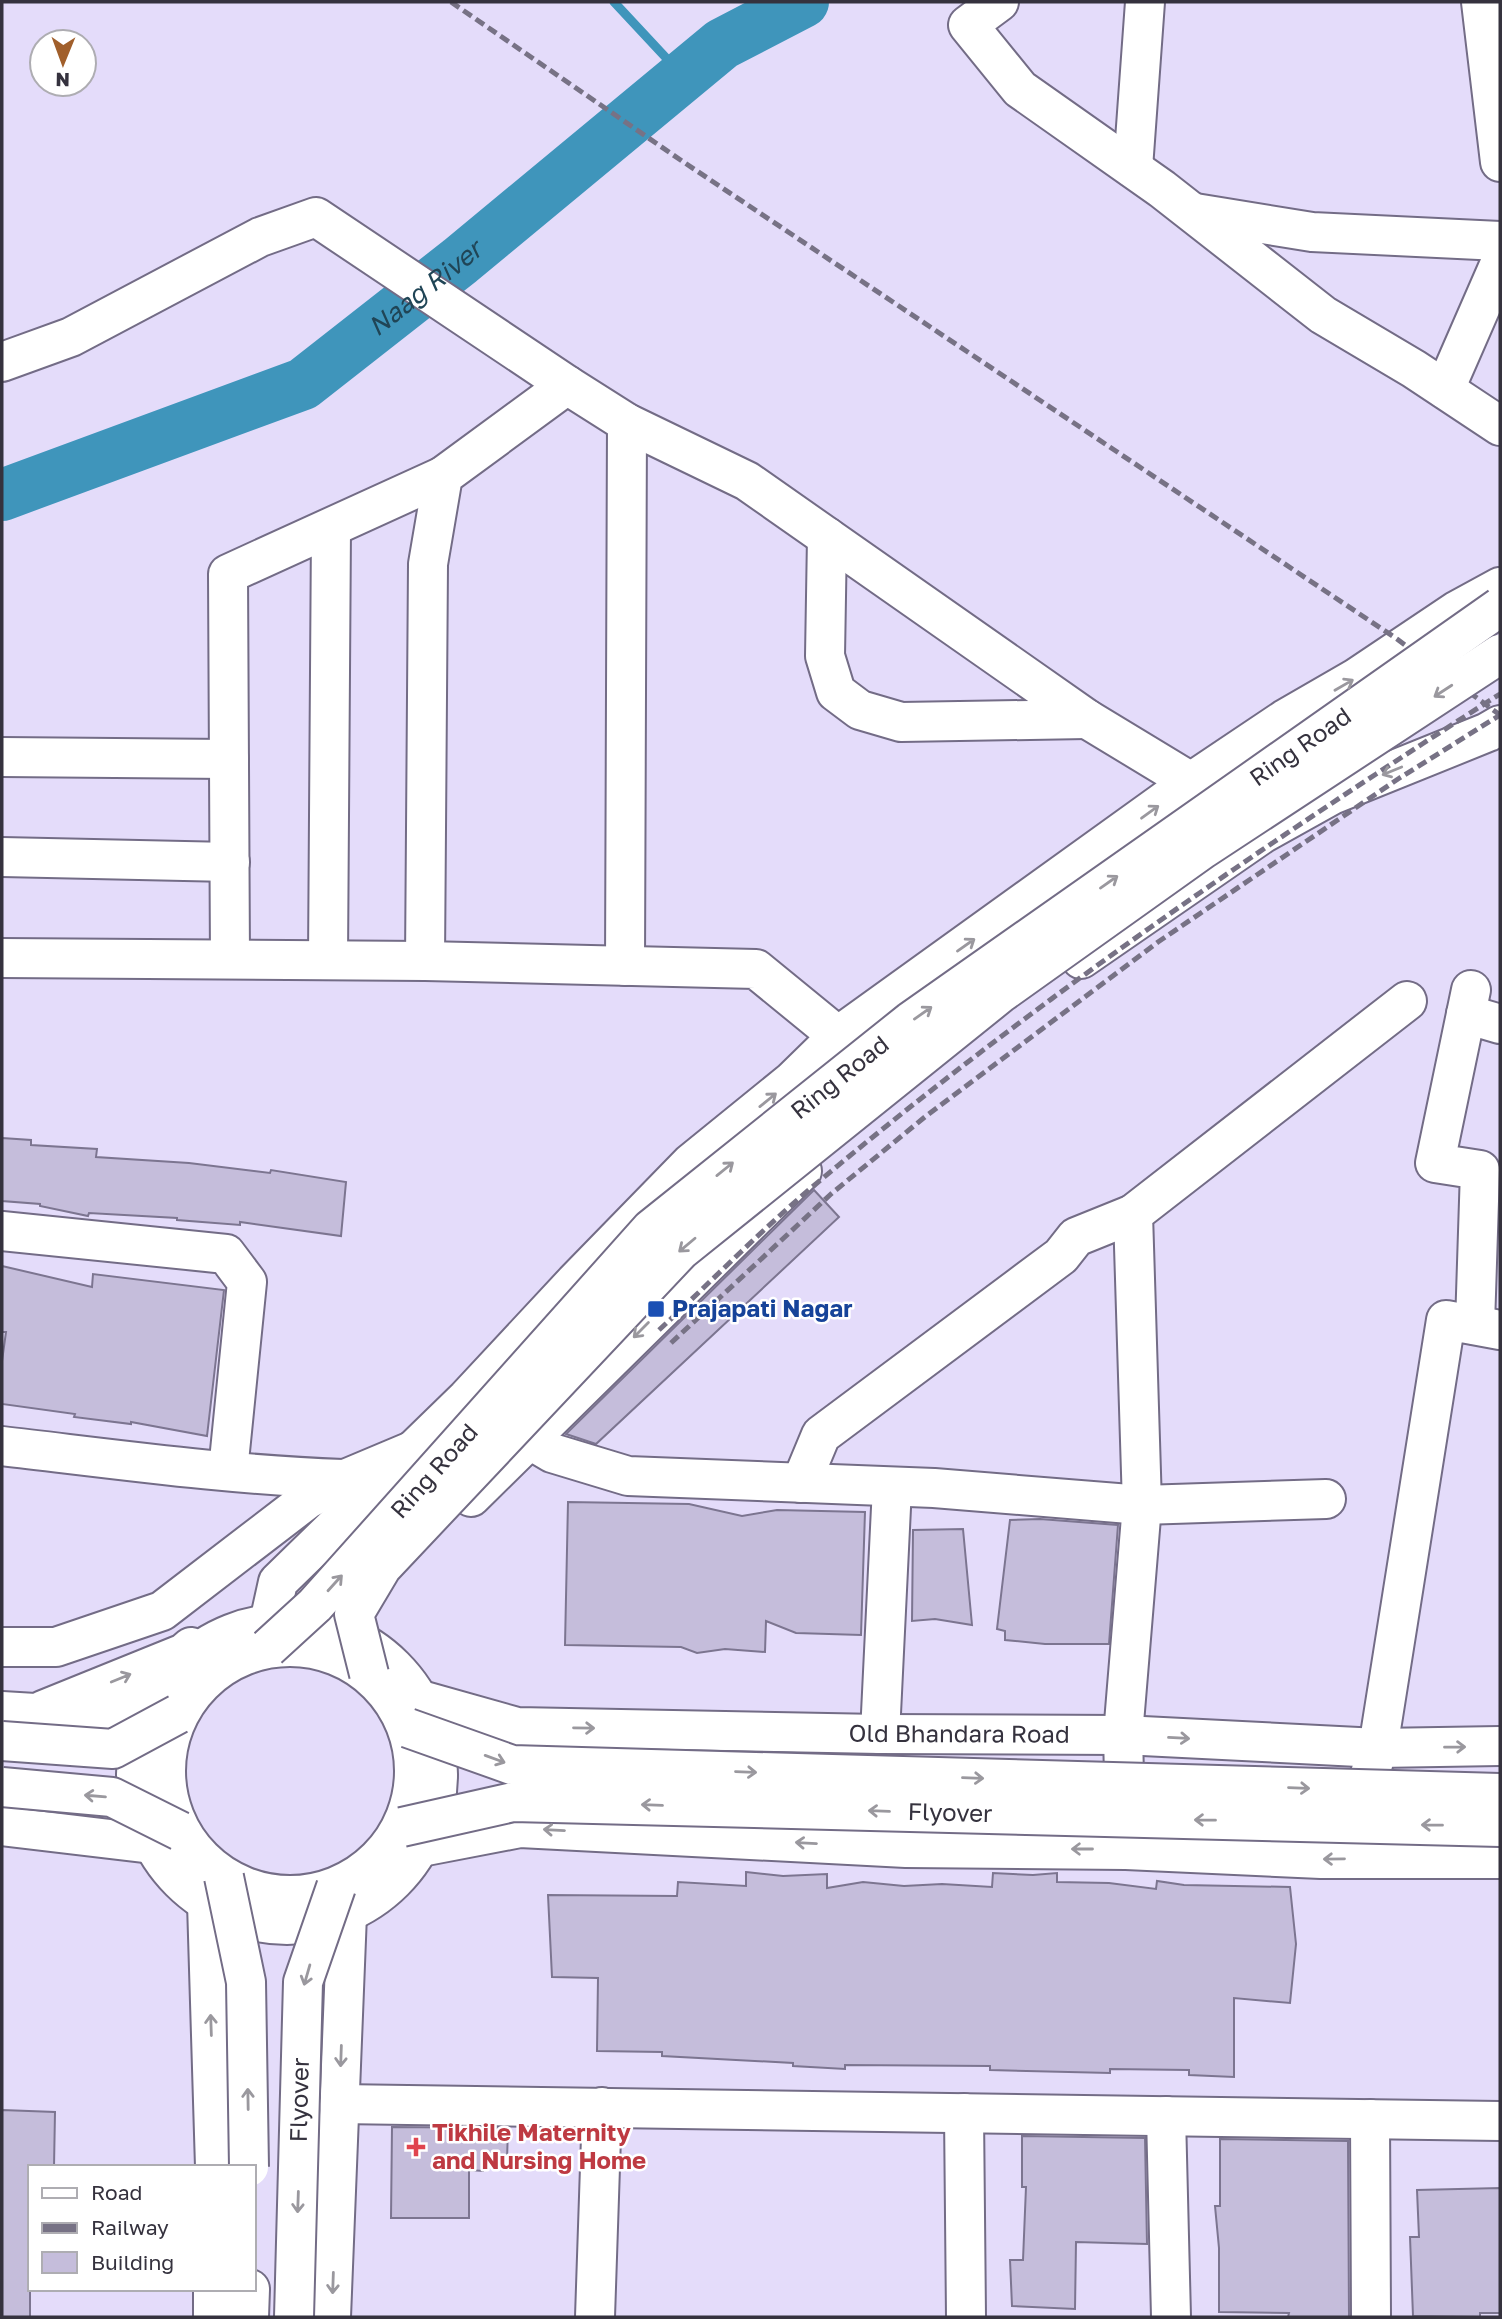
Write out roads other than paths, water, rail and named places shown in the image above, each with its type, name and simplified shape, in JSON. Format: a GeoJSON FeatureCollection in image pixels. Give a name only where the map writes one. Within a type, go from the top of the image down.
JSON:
{"type":"FeatureCollection","features":[{"type":"Feature","properties":{"kind":"main road"},"geometry":{"type":"LineString","coordinates":[[999,2],[968,25],[1020,89],[1193,213],[1323,314],[1500,426]]}},
{"type":"Feature","properties":{"kind":"main road"},"geometry":{"type":"LineString","coordinates":[[1133,169],[1144,2]]}},
{"type":"Feature","properties":{"kind":"main road"},"geometry":{"type":"LineString","coordinates":[[1481,2],[1494,52],[1500,154]]}},
{"type":"Feature","properties":{"kind":"main road"},"geometry":{"type":"LineString","coordinates":[[1193,213],[1312,232],[1500,241]]}},
{"type":"Feature","properties":{"kind":"main road"},"geometry":{"type":"LineString","coordinates":[[2,362],[71,337],[260,237],[316,217],[626,423],[747,481],[1087,719],[1191,782],[1262,834]]}},
{"type":"Feature","properties":{"kind":"main road"},"geometry":{"type":"LineString","coordinates":[[1445,389],[1500,263]]}},
{"type":"Feature","properties":{"kind":"main road"},"geometry":{"type":"LineString","coordinates":[[230,959],[228,574],[443,476],[567,385]]}},
{"type":"Feature","properties":{"kind":"main road"},"geometry":{"type":"LineString","coordinates":[[625,966],[626,423]]}},
{"type":"Feature","properties":{"kind":"main road"},"geometry":{"type":"LineString","coordinates":[[425,961],[428,564],[443,476]]}},
{"type":"Feature","properties":{"kind":"main road"},"geometry":{"type":"LineString","coordinates":[[328,961],[331,528]]}},
{"type":"Feature","properties":{"kind":"main road"},"geometry":{"type":"LineString","coordinates":[[827,537],[825,656],[836,692],[860,710],[901,722],[1087,719]]}},
{"type":"Feature","properties":{"kind":"main road"},"geometry":{"type":"LineString","coordinates":[[18,1712],[184,1653],[278,1582],[467,1398],[691,1163],[792,1081],[838,1036],[1191,782],[1456,611],[1500,587]]}},
{"type":"Feature","properties":{"kind":"main road","name":"Ring Road"},"geometry":{"type":"LineString","coordinates":[[269,1635],[316,1605],[651,1228],[911,1021],[1500,607]]}},
{"type":"Feature","properties":{"kind":"main road","name":"Ring Road"},"geometry":{"type":"LineString","coordinates":[[373,1663],[354,1614],[382,1567],[680,1251],[1001,993],[1203,849],[1500,654]]}},
{"type":"Feature","properties":{"kind":"main road","name":"Ring Road"},"geometry":{"type":"LineString","coordinates":[[373,1663],[369,1609],[401,1570],[455,1513],[835,1138],[924,1068],[1262,834],[1332,795],[1500,725]]}},
{"type":"Feature","properties":{"kind":"main road"},"geometry":{"type":"LineString","coordinates":[[2,757],[229,759]]}},
{"type":"Feature","properties":{"kind":"main road"},"geometry":{"type":"LineString","coordinates":[[2,857],[230,862]]}},
{"type":"Feature","properties":{"kind":"main road"},"geometry":{"type":"LineString","coordinates":[[2,958],[425,961],[756,969],[838,1036]]}},
{"type":"Feature","properties":{"kind":"main road"},"geometry":{"type":"LineString","coordinates":[[801,1483],[821,1435],[1061,1256],[1076,1237],[1133,1214],[1407,1001]]}},
{"type":"Feature","properties":{"kind":"main road"},"geometry":{"type":"LineString","coordinates":[[1376,1858],[1366,1787],[1378,1748],[1446,1320],[1488,1327],[1490,1170],[1435,1163],[1479,1009]]}},
{"type":"Feature","properties":{"kind":"main road"},"geometry":{"type":"LineString","coordinates":[[1126,1850],[1123,1735],[1142,1505],[1133,1214]]}},
{"type":"Feature","properties":{"kind":"main road"},"geometry":{"type":"LineString","coordinates":[[2,1231],[226,1254],[247,1282],[228,1471]]}},
{"type":"Feature","properties":{"kind":"main road"},"geometry":{"type":"LineString","coordinates":[[530,1440],[552,1453],[628,1476],[892,1487],[1142,1505],[1326,1499]]}},
{"type":"Feature","properties":{"kind":"main road"},"geometry":{"type":"LineString","coordinates":[[2,1446],[228,1471],[345,1479]]}},
{"type":"Feature","properties":{"kind":"main road"},"geometry":{"type":"LineString","coordinates":[[2,1647],[56,1647],[162,1611],[308,1499],[345,1479],[416,1449]]}},
{"type":"Feature","properties":{"kind":"main road"},"geometry":{"type":"LineString","coordinates":[[880,1734],[892,1487]]}},
{"type":"Feature","properties":{"kind":"main road"},"geometry":{"type":"LineString","coordinates":[[2,1741],[113,1749],[269,1635],[278,1582]]}},
{"type":"Feature","properties":{"kind":"main road"},"geometry":{"type":"LineString","coordinates":[[269,1635],[338,1656],[373,1663],[392,1698],[414,1714],[412,1837]]}},
{"type":"Feature","properties":{"kind":"main road"},"geometry":{"type":"LineString","coordinates":[[18,1712],[164,1711]]}},
{"type":"Feature","properties":{"kind":"main road"},"geometry":{"type":"LineString","coordinates":[[164,1711],[166,1838]]}},
{"type":"Feature","properties":{"kind":"main road","name":"Old Bhandara Road"},"geometry":{"type":"LineString","coordinates":[[414,1714],[517,1727],[880,1734],[1123,1735],[1378,1748],[1500,1746]]}},
{"type":"Feature","properties":{"kind":"main road","name":"Flyover"},"geometry":{"type":"LineString","coordinates":[[414,1714],[512,1765],[1500,1793]]}},
{"type":"Feature","properties":{"kind":"main road"},"geometry":{"type":"LineString","coordinates":[[2,1787],[112,1797],[166,1838],[199,1857],[215,1890],[215,2165]]}},
{"type":"Feature","properties":{"kind":"main road","name":"Flyover"},"geometry":{"type":"LineString","coordinates":[[412,1837],[513,1801],[1500,1827]]}},
{"type":"Feature","properties":{"kind":"main road"},"geometry":{"type":"LineString","coordinates":[[2,1826],[166,1838]]}},
{"type":"Feature","properties":{"kind":"main road"},"geometry":{"type":"LineString","coordinates":[[331,2317],[339,2104],[341,1900],[363,1872],[385,1852],[412,1837],[520,1828],[906,1848],[1126,1850],[1321,1859],[1500,1859]]}},
{"type":"Feature","properties":{"kind":"main road"},"geometry":{"type":"LineString","coordinates":[[215,1890],[341,1900]]}},
{"type":"Feature","properties":{"kind":"main road","name":"Flyover"},"geometry":{"type":"LineString","coordinates":[[215,1890],[246,1982],[249,2165]]}},
{"type":"Feature","properties":{"kind":"main road","name":"Flyover"},"geometry":{"type":"LineString","coordinates":[[294,2317],[303,1982],[341,1900]]}},
{"type":"Feature","properties":{"kind":"main road"},"geometry":{"type":"LineString","coordinates":[[339,2104],[1500,2121]]}},
{"type":"Feature","properties":{"kind":"main road"},"geometry":{"type":"LineString","coordinates":[[595,2317],[602,2107]]}},
{"type":"Feature","properties":{"kind":"main road"},"geometry":{"type":"LineString","coordinates":[[964,2113],[966,2317]]}},
{"type":"Feature","properties":{"kind":"main road"},"geometry":{"type":"LineString","coordinates":[[1166,2116],[1171,2317]]}},
{"type":"Feature","properties":{"kind":"main road"},"geometry":{"type":"LineString","coordinates":[[1370,2119],[1371,2317]]}},
{"type":"Feature","properties":{"kind":"main road"},"geometry":{"type":"LineString","coordinates":[[213,2291],[213,2317]]}},
{"type":"Feature","properties":{"kind":"main road"},"geometry":{"type":"LineString","coordinates":[[249,2317],[250,2291]]}},
{"type":"Feature","properties":{"kind":"waterway"},"geometry":{"type":"LineString","coordinates":[[614,2],[683,76]]}},
{"type":"Feature","properties":{"kind":"waterway","name":"Naag River"},"geometry":{"type":"LineString","coordinates":[[2,495],[303,384],[460,261],[722,44],[803,2]]}},
{"type":"Feature","properties":{"kind":"railway"},"geometry":{"type":"LineString","coordinates":[[451,2],[682,161],[1397,639],[1500,715]]}},
{"type":"Feature","properties":{"kind":"railway"},"geometry":{"type":"LineString","coordinates":[[659,1330],[802,1196],[986,1048],[1239,866],[1500,694]]}},
{"type":"Feature","properties":{"kind":"railway"},"geometry":{"type":"LineString","coordinates":[[671,1343],[831,1194],[926,1116],[1158,942],[1398,779],[1500,715]]}},
{"type":"Feature","properties":{"kind":"place","name":"Prajapati Nagar"},"geometry":{"type":"Point","coordinates":[656,1309]}},
{"type":"Feature","properties":{"kind":"place","name":"Tikhile Maternity and Nursing Home"},"geometry":{"type":"Point","coordinates":[416,2147]}}]}
